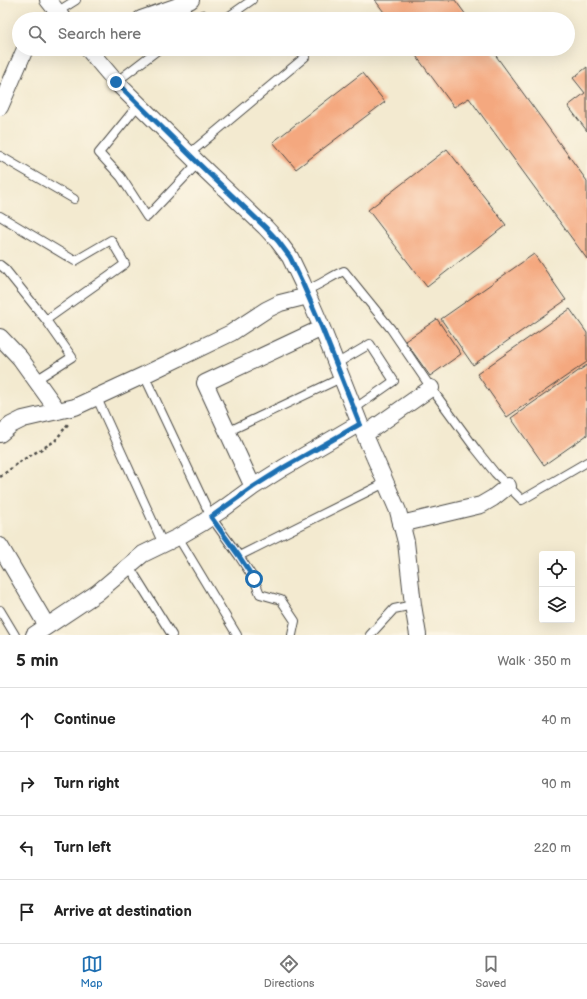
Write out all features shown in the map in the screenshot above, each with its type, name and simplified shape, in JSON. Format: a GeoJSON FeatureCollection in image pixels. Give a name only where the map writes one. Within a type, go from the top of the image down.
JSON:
{"type":"FeatureCollection","features":[{"type":"Feature","properties":{"kind":"street"},"geometry":{"type":"LineString","coordinates":[[161,12],[192,0]]}},
{"type":"Feature","properties":{"kind":"street"},"geometry":{"type":"LineString","coordinates":[[0,107],[22,56]]}},
{"type":"Feature","properties":{"kind":"street"},"geometry":{"type":"LineString","coordinates":[[94,56],[116,82],[265,227],[290,257],[322,328],[362,429],[398,512],[406,542],[418,635]]}},
{"type":"Feature","properties":{"kind":"street"},"geometry":{"type":"LineString","coordinates":[[0,434],[11,425],[23,419],[64,415],[75,407],[96,396],[232,333],[266,310],[307,293]]}},
{"type":"Feature","properties":{"kind":"street"},"geometry":{"type":"LineString","coordinates":[[253,487],[205,383],[322,328]]}},
{"type":"Feature","properties":{"kind":"street"},"geometry":{"type":"LineString","coordinates":[[0,337],[20,358],[64,415]]}},
{"type":"Feature","properties":{"kind":"street"},"geometry":{"type":"LineString","coordinates":[[34,635],[97,593],[143,554],[178,537],[211,517],[253,487],[290,464],[362,429],[371,430],[431,388]]}},
{"type":"Feature","properties":{"kind":"street"},"geometry":{"type":"LineString","coordinates":[[401,524],[481,505],[508,486]]}},
{"type":"Feature","properties":{"kind":"street"},"geometry":{"type":"LineString","coordinates":[[0,546],[47,626]]}},
{"type":"Feature","properties":{"kind":"lane"},"geometry":{"type":"LineString","coordinates":[[58,12],[76,0]]}},
{"type":"Feature","properties":{"kind":"lane"},"geometry":{"type":"LineString","coordinates":[[235,12],[252,0]]}},
{"type":"Feature","properties":{"kind":"lane"},"geometry":{"type":"LineString","coordinates":[[116,82],[150,56]]}},
{"type":"Feature","properties":{"kind":"lane"},"geometry":{"type":"LineString","coordinates":[[139,104],[99,153],[122,177],[147,217],[193,158],[305,57]]}},
{"type":"Feature","properties":{"kind":"lane"},"geometry":{"type":"LineString","coordinates":[[0,156],[74,199]]}},
{"type":"Feature","properties":{"kind":"lane"},"geometry":{"type":"LineString","coordinates":[[0,216],[75,261],[111,240],[125,264],[46,320]]}},
{"type":"Feature","properties":{"kind":"lane"},"geometry":{"type":"LineString","coordinates":[[0,265],[5,269],[46,320],[72,357],[36,380]]}},
{"type":"Feature","properties":{"kind":"lane"},"geometry":{"type":"LineString","coordinates":[[307,293],[313,288],[344,271],[391,329],[431,388],[475,448],[492,469],[522,500],[587,462]]}},
{"type":"Feature","properties":{"kind":"lane"},"geometry":{"type":"LineString","coordinates":[[227,432],[339,371],[370,344],[394,381],[354,409]]}},
{"type":"Feature","properties":{"kind":"lane"},"geometry":{"type":"LineString","coordinates":[[144,375],[211,517],[254,579],[260,594],[281,600],[295,621],[292,635]]}},
{"type":"Feature","properties":{"kind":"lane"},"geometry":{"type":"LineString","coordinates":[[96,396],[163,544]]}},
{"type":"Feature","properties":{"kind":"lane"},"geometry":{"type":"LineString","coordinates":[[239,556],[385,483]]}},
{"type":"Feature","properties":{"kind":"lane"},"geometry":{"type":"LineString","coordinates":[[178,537],[237,635]]}},
{"type":"Feature","properties":{"kind":"lane"},"geometry":{"type":"LineString","coordinates":[[129,566],[172,635]]}},
{"type":"Feature","properties":{"kind":"lane"},"geometry":{"type":"LineString","coordinates":[[370,635],[394,609],[413,605]]}},
{"type":"Feature","properties":{"kind":"lane"},"geometry":{"type":"LineString","coordinates":[[0,610],[15,635]]}},
{"type":"Feature","properties":{"kind":"path"},"geometry":{"type":"LineString","coordinates":[[0,477],[21,461],[55,441],[64,415]]}},
{"type":"Feature","properties":{"kind":"building"},"geometry":{"type":"Polygon","coordinates":[[[375,0],[455,0],[464,12],[384,12],[375,0]]]}},
{"type":"Feature","properties":{"kind":"building"},"geometry":{"type":"Polygon","coordinates":[[[416,56],[496,56],[587,181],[587,259],[469,98],[454,107],[416,56]]]}},
{"type":"Feature","properties":{"kind":"building"},"geometry":{"type":"Polygon","coordinates":[[[587,67],[587,131],[568,106],[585,93],[573,78],[587,67]]]}},
{"type":"Feature","properties":{"kind":"building"},"geometry":{"type":"Polygon","coordinates":[[[362,73],[385,102],[296,169],[273,142],[362,73]]]}},
{"type":"Feature","properties":{"kind":"building"},"geometry":{"type":"Polygon","coordinates":[[[447,149],[506,225],[427,287],[368,210],[447,149]]]}},
{"type":"Feature","properties":{"kind":"building"},"geometry":{"type":"Polygon","coordinates":[[[534,254],[566,300],[473,365],[441,319],[534,254]]]}},
{"type":"Feature","properties":{"kind":"building"},"geometry":{"type":"Polygon","coordinates":[[[570,309],[587,333],[587,362],[507,417],[477,374],[570,309]]]}},
{"type":"Feature","properties":{"kind":"building"},"geometry":{"type":"Polygon","coordinates":[[[437,319],[461,354],[430,376],[405,341],[437,319]]]}},
{"type":"Feature","properties":{"kind":"building"},"geometry":{"type":"Polygon","coordinates":[[[587,365],[587,435],[544,465],[511,418],[587,365]]]}},
{"type":"Feature","properties":{"kind":"route"},"geometry":{"type":"LineString","coordinates":[[116,82],[265,227],[290,257],[322,328],[360,424],[283,468],[211,517],[254,579]]}}]}
